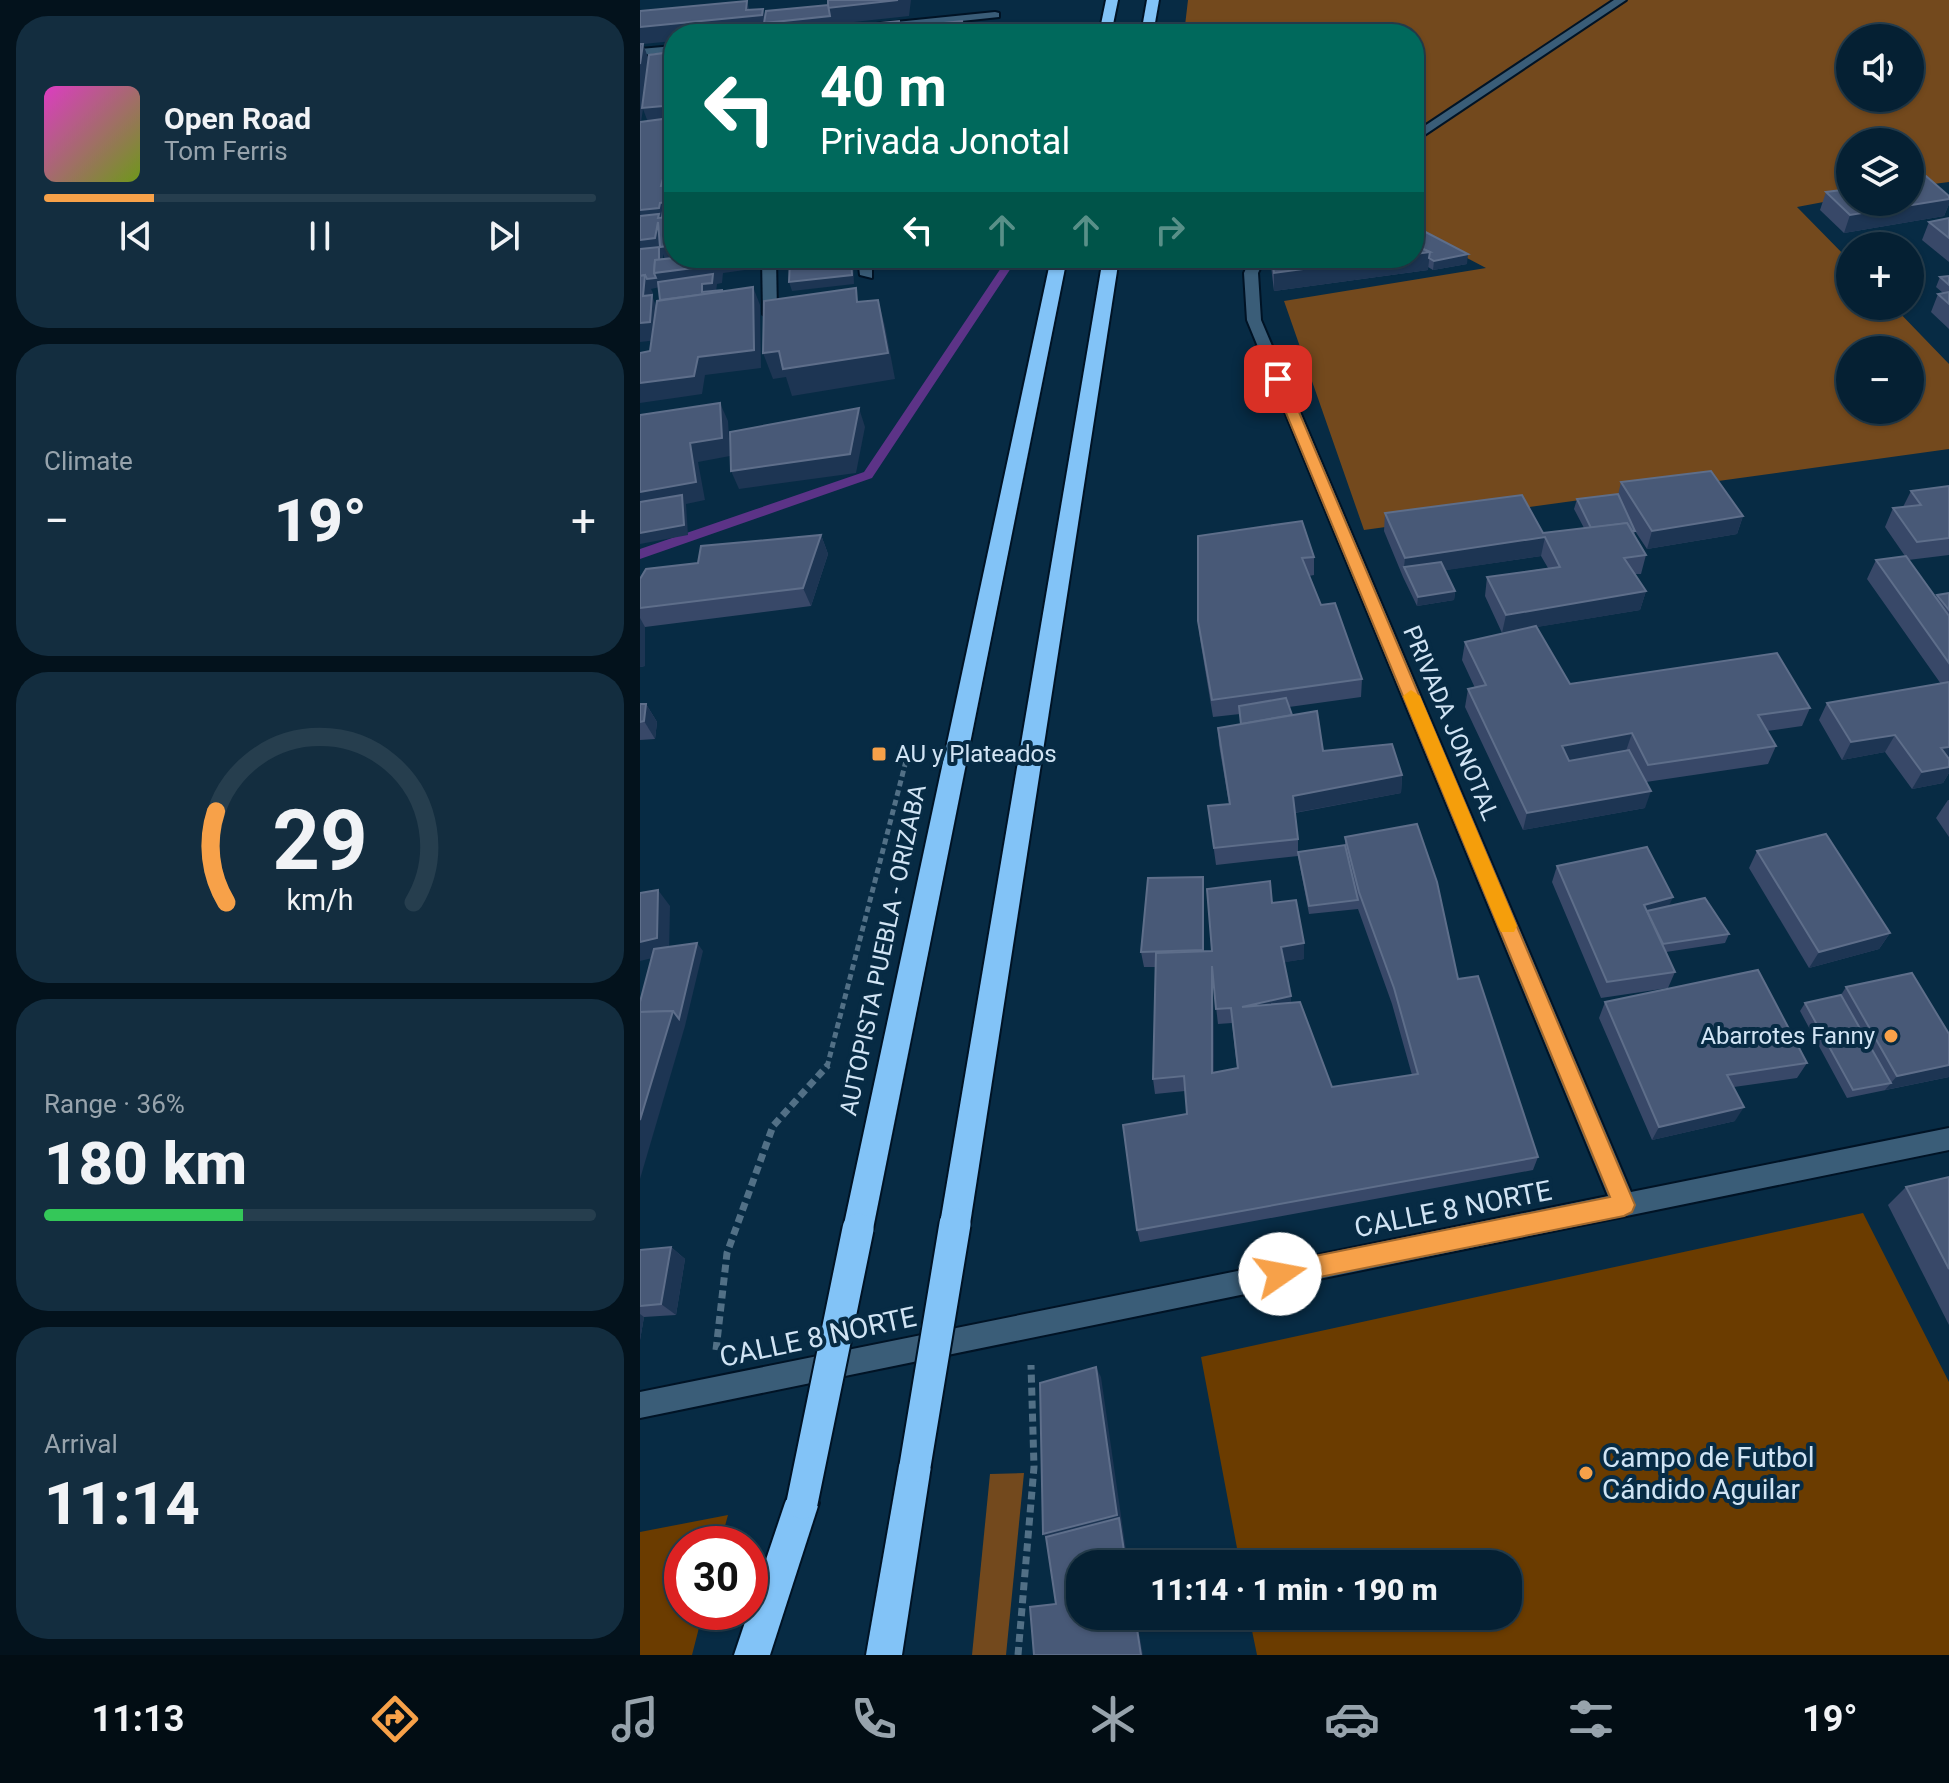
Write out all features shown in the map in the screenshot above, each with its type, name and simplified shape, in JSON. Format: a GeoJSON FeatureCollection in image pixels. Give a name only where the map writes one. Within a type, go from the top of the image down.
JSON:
{"type":"FeatureCollection","features":[{"type":"Feature","properties":{"kind":"highway"},"geometry":{"type":"LineString","coordinates":[[1107,24],[1112,0]]}},
{"type":"Feature","properties":{"kind":"highway"},"geometry":{"type":"LineString","coordinates":[[1149,24],[1153,0]]}},
{"type":"Feature","properties":{"kind":"highway","name":"AUTOPISTA PUEBLA - ORIZABA"},"geometry":{"type":"LineString","coordinates":[[770,1655],[1057,268]]}},
{"type":"Feature","properties":{"kind":"highway"},"geometry":{"type":"LineString","coordinates":[[884,1655],[1109,268]]}},
{"type":"Feature","properties":{"kind":"highway"},"geometry":{"type":"LineString","coordinates":[[752,1655],[802,1503]]}},
{"type":"Feature","properties":{"kind":"street"},"geometry":{"type":"LineString","coordinates":[[1424,131],[1621,0]]}},
{"type":"Feature","properties":{"kind":"street"},"geometry":{"type":"LineString","coordinates":[[912,24],[995,15]]}},
{"type":"Feature","properties":{"kind":"street"},"geometry":{"type":"LineString","coordinates":[[640,52],[664,50]]}},
{"type":"Feature","properties":{"kind":"street"},"geometry":{"type":"LineString","coordinates":[[769,268],[770,314]]}},
{"type":"Feature","properties":{"kind":"street"},"geometry":{"type":"LineString","coordinates":[[866,268],[867,275]]}},
{"type":"Feature","properties":{"kind":"street","name":"PRIVADA JONOTAL"},"geometry":{"type":"LineString","coordinates":[[1253,268],[1254,320],[1624,1205]]}},
{"type":"Feature","properties":{"kind":"street","name":"CALLE 8 NORTE"},"geometry":{"type":"LineString","coordinates":[[640,1405],[1949,1139]]}},
{"type":"Feature","properties":{"kind":"path"},"geometry":{"type":"LineString","coordinates":[[712,1390],[727,1253],[773,1126],[827,1068],[907,757],[956,758]]}},
{"type":"Feature","properties":{"kind":"path"},"geometry":{"type":"LineString","coordinates":[[1018,1655],[1034,1467],[1030,1324]]}},
{"type":"Feature","properties":{"kind":"shaded area"},"geometry":{"type":"Polygon","coordinates":[[[1188,0],[1949,0],[1949,182],[1924,185],[1924,128],[1836,128],[1836,200],[1797,207],[1836,247],[1836,320],[1907,320],[1922,336],[1836,336],[1836,424],[1924,424],[1924,338],[1949,364],[1949,449],[1364,530],[1284,301],[1486,268],[1424,235],[1424,24],[1185,24],[1188,0]]]}},
{"type":"Feature","properties":{"kind":"shaded area","name":"Campo de Futbol Cándido Aguilar"},"geometry":{"type":"Polygon","coordinates":[[[1863,1213],[1949,1382],[1949,1655],[1257,1655],[1252,1630],[1522,1630],[1522,1550],[1237,1550],[1201,1357],[1863,1213]]]}},
{"type":"Feature","properties":{"kind":"shaded area"},"geometry":{"type":"Polygon","coordinates":[[[1024,1473],[1006,1655],[972,1655],[990,1474],[1024,1473]]]}},
{"type":"Feature","properties":{"kind":"shaded area"},"geometry":{"type":"Polygon","coordinates":[[[728,1515],[725,1526],[671,1526],[728,1515]]]}},
{"type":"Feature","properties":{"kind":"shaded area"},"geometry":{"type":"Polygon","coordinates":[[[664,1527],[664,1630],[698,1630],[692,1655],[640,1655],[640,1532],[664,1527]]]}},
{"type":"Feature","properties":{"kind":"building"},"geometry":{"type":"Polygon","coordinates":[[[828,0],[898,0],[828,8],[828,0]]]}},
{"type":"Feature","properties":{"kind":"building"},"geometry":{"type":"Polygon","coordinates":[[[747,1],[746,10],[763,9],[762,15],[640,27],[640,11],[747,1]]]}},
{"type":"Feature","properties":{"kind":"building"},"geometry":{"type":"Polygon","coordinates":[[[828,5],[830,16],[764,23],[766,11],[828,5]]]}},
{"type":"Feature","properties":{"kind":"building"},"geometry":{"type":"Polygon","coordinates":[[[899,21],[899,24],[870,24],[899,21]]]}},
{"type":"Feature","properties":{"kind":"building"},"geometry":{"type":"Polygon","coordinates":[[[962,21],[962,24],[934,24],[962,21]]]}},
{"type":"Feature","properties":{"kind":"building"},"geometry":{"type":"Polygon","coordinates":[[[664,53],[663,106],[642,108],[649,55],[664,53]]]}},
{"type":"Feature","properties":{"kind":"building"},"geometry":{"type":"Polygon","coordinates":[[[663,119],[664,176],[661,186],[664,186],[664,202],[660,203],[659,208],[640,210],[640,122],[663,119]]]}},
{"type":"Feature","properties":{"kind":"building"},"geometry":{"type":"Polygon","coordinates":[[[1924,176],[1949,196],[1949,199],[1924,203],[1924,176]]]}},
{"type":"Feature","properties":{"kind":"building"},"geometry":{"type":"Polygon","coordinates":[[[1836,191],[1836,202],[1826,192],[1836,191]]]}},
{"type":"Feature","properties":{"kind":"building"},"geometry":{"type":"Polygon","coordinates":[[[659,214],[658,218],[664,218],[664,246],[660,247],[658,222],[655,238],[640,240],[640,216],[659,214]]]}},
{"type":"Feature","properties":{"kind":"building"},"geometry":{"type":"Polygon","coordinates":[[[1949,218],[1949,238],[1929,222],[1949,218]]]}},
{"type":"Feature","properties":{"kind":"building"},"geometry":{"type":"Polygon","coordinates":[[[1424,231],[1468,254],[1434,261],[1429,258],[1430,252],[1424,249],[1424,231]]]}},
{"type":"Feature","properties":{"kind":"building"},"geometry":{"type":"Polygon","coordinates":[[[659,247],[659,260],[655,260],[656,278],[640,276],[640,249],[659,247]]]}},
{"type":"Feature","properties":{"kind":"building"},"geometry":{"type":"Polygon","coordinates":[[[664,259],[664,268],[693,268],[654,273],[655,260],[664,259]]]}},
{"type":"Feature","properties":{"kind":"building"},"geometry":{"type":"Polygon","coordinates":[[[790,268],[852,268],[852,275],[789,282],[790,268]]]}},
{"type":"Feature","properties":{"kind":"building"},"geometry":{"type":"Polygon","coordinates":[[[1273,268],[1311,268],[1274,273],[1273,268]]]}},
{"type":"Feature","properties":{"kind":"building"},"geometry":{"type":"Polygon","coordinates":[[[713,274],[712,283],[702,284],[702,292],[722,292],[660,300],[658,282],[713,274]]]}},
{"type":"Feature","properties":{"kind":"building"},"geometry":{"type":"Polygon","coordinates":[[[645,275],[643,296],[652,295],[650,322],[640,323],[640,276],[645,275]]]}},
{"type":"Feature","properties":{"kind":"building"},"geometry":{"type":"Polygon","coordinates":[[[1949,276],[1949,285],[1940,277],[1949,276]]]}},
{"type":"Feature","properties":{"kind":"building"},"geometry":{"type":"Polygon","coordinates":[[[753,287],[754,350],[698,357],[694,376],[640,383],[640,353],[650,351],[657,301],[753,287]]]}},
{"type":"Feature","properties":{"kind":"building"},"geometry":{"type":"Polygon","coordinates":[[[856,288],[857,302],[878,300],[888,353],[783,369],[779,351],[763,353],[764,301],[856,288]]]}},
{"type":"Feature","properties":{"kind":"building"},"geometry":{"type":"Polygon","coordinates":[[[1949,292],[1949,304],[1938,294],[1949,292]]]}},
{"type":"Feature","properties":{"kind":"building"},"geometry":{"type":"Polygon","coordinates":[[[720,403],[722,438],[690,443],[696,482],[640,492],[640,415],[720,403]]]}},
{"type":"Feature","properties":{"kind":"building"},"geometry":{"type":"Polygon","coordinates":[[[859,408],[850,454],[731,471],[730,432],[859,408]]]}},
{"type":"Feature","properties":{"kind":"building"},"geometry":{"type":"Polygon","coordinates":[[[1711,471],[1743,516],[1652,531],[1621,482],[1711,471]]]}},
{"type":"Feature","properties":{"kind":"building"},"geometry":{"type":"Polygon","coordinates":[[[1949,486],[1949,538],[1917,542],[1893,508],[1921,505],[1911,491],[1949,486]]]}},
{"type":"Feature","properties":{"kind":"building"},"geometry":{"type":"Polygon","coordinates":[[[1618,494],[1635,531],[1627,523],[1591,528],[1577,499],[1618,494]]]}},
{"type":"Feature","properties":{"kind":"building"},"geometry":{"type":"Polygon","coordinates":[[[682,495],[684,525],[640,533],[640,502],[682,495]]]}},
{"type":"Feature","properties":{"kind":"building"},"geometry":{"type":"Polygon","coordinates":[[[1522,495],[1543,533],[1627,523],[1646,555],[1624,558],[1646,591],[1506,615],[1487,577],[1560,567],[1545,537],[1405,558],[1385,513],[1522,495]]]}},
{"type":"Feature","properties":{"kind":"building"},"geometry":{"type":"Polygon","coordinates":[[[1302,521],[1314,557],[1302,558],[1321,605],[1335,603],[1362,679],[1212,700],[1198,621],[1198,536],[1302,521]]]}},
{"type":"Feature","properties":{"kind":"building"},"geometry":{"type":"Polygon","coordinates":[[[821,535],[803,588],[640,608],[640,579],[646,569],[698,563],[701,546],[821,535]]]}},
{"type":"Feature","properties":{"kind":"building"},"geometry":{"type":"Polygon","coordinates":[[[1906,556],[1949,616],[1949,663],[1876,560],[1906,556]]]}},
{"type":"Feature","properties":{"kind":"building"},"geometry":{"type":"Polygon","coordinates":[[[1441,562],[1455,591],[1418,597],[1404,567],[1441,562]]]}},
{"type":"Feature","properties":{"kind":"building"},"geometry":{"type":"Polygon","coordinates":[[[1949,593],[1949,610],[1937,595],[1949,593]]]}},
{"type":"Feature","properties":{"kind":"building"},"geometry":{"type":"Polygon","coordinates":[[[1536,626],[1570,684],[1777,653],[1810,708],[1758,715],[1776,746],[1648,765],[1632,733],[1562,746],[1569,761],[1629,750],[1651,791],[1527,813],[1468,689],[1486,685],[1465,642],[1536,626]]]}},
{"type":"Feature","properties":{"kind":"building"},"geometry":{"type":"Polygon","coordinates":[[[1949,682],[1949,747],[1941,748],[1949,759],[1949,767],[1922,772],[1895,735],[1851,742],[1827,703],[1949,682]]]}},
{"type":"Feature","properties":{"kind":"building"},"geometry":{"type":"Polygon","coordinates":[[[1286,698],[1292,715],[1241,724],[1239,706],[1286,698]]]}},
{"type":"Feature","properties":{"kind":"building"},"geometry":{"type":"Polygon","coordinates":[[[640,704],[646,704],[644,721],[640,722],[640,704]]]}},
{"type":"Feature","properties":{"kind":"building"},"geometry":{"type":"Polygon","coordinates":[[[1317,711],[1323,751],[1392,744],[1402,775],[1293,796],[1298,839],[1214,848],[1208,806],[1230,804],[1218,728],[1317,711]]]}},
{"type":"Feature","properties":{"kind":"building"},"geometry":{"type":"Polygon","coordinates":[[[1417,824],[1437,882],[1458,979],[1478,976],[1538,1157],[1137,1230],[1123,1125],[1187,1114],[1184,1076],[1153,1079],[1156,953],[1212,951],[1207,889],[1270,881],[1272,903],[1296,900],[1304,943],[1281,947],[1291,996],[1242,1007],[1300,1002],[1332,1087],[1418,1074],[1394,988],[1359,892],[1345,837],[1417,824]],[[1212,966],[1212,1073],[1238,1068],[1231,1008],[1216,1009],[1212,966]]]}},
{"type":"Feature","properties":{"kind":"building"},"geometry":{"type":"Polygon","coordinates":[[[1826,834],[1890,933],[1819,952],[1757,851],[1826,834]]]}},
{"type":"Feature","properties":{"kind":"building"},"geometry":{"type":"Polygon","coordinates":[[[1345,845],[1358,900],[1309,906],[1298,852],[1345,845]]]}},
{"type":"Feature","properties":{"kind":"building"},"geometry":{"type":"Polygon","coordinates":[[[1647,847],[1673,897],[1644,905],[1675,972],[1607,982],[1557,866],[1647,847]]]}},
{"type":"Feature","properties":{"kind":"building"},"geometry":{"type":"Polygon","coordinates":[[[1203,877],[1203,950],[1141,952],[1148,878],[1203,877]]]}},
{"type":"Feature","properties":{"kind":"building"},"geometry":{"type":"Polygon","coordinates":[[[658,890],[657,938],[640,942],[640,893],[658,890]]]}},
{"type":"Feature","properties":{"kind":"building"},"geometry":{"type":"Polygon","coordinates":[[[1705,898],[1729,934],[1663,944],[1647,911],[1705,898]]]}},
{"type":"Feature","properties":{"kind":"building"},"geometry":{"type":"Polygon","coordinates":[[[697,943],[679,1019],[673,1011],[640,1012],[654,949],[697,943]]]}},
{"type":"Feature","properties":{"kind":"building"},"geometry":{"type":"Polygon","coordinates":[[[1758,970],[1807,1063],[1727,1075],[1744,1107],[1659,1127],[1605,1002],[1758,970]]]}},
{"type":"Feature","properties":{"kind":"building","name":"Abarrotes Fanny"},"geometry":{"type":"Polygon","coordinates":[[[1912,973],[1949,1034],[1949,1065],[1897,1076],[1846,987],[1912,973]]]}},
{"type":"Feature","properties":{"kind":"building"},"geometry":{"type":"Polygon","coordinates":[[[1841,995],[1891,1083],[1853,1090],[1805,1003],[1841,995]]]}},
{"type":"Feature","properties":{"kind":"building"},"geometry":{"type":"Polygon","coordinates":[[[673,1011],[640,1120],[640,1012],[673,1011]]]}},
{"type":"Feature","properties":{"kind":"building"},"geometry":{"type":"Polygon","coordinates":[[[1949,1177],[1949,1269],[1906,1187],[1949,1177]]]}},
{"type":"Feature","properties":{"kind":"building"},"geometry":{"type":"Polygon","coordinates":[[[671,1247],[661,1304],[640,1306],[640,1250],[671,1247]]]}},
{"type":"Feature","properties":{"kind":"building"},"geometry":{"type":"Polygon","coordinates":[[[1096,1367],[1117,1515],[1043,1534],[1040,1383],[1096,1367]]]}},
{"type":"Feature","properties":{"kind":"building"},"geometry":{"type":"Polygon","coordinates":[[[1119,1518],[1124,1550],[1066,1550],[1066,1630],[1137,1630],[1141,1655],[1034,1655],[1030,1607],[1056,1604],[1046,1537],[1119,1518]]]}},
{"type":"Feature","properties":{"kind":"waterway"},"geometry":{"type":"LineString","coordinates":[[640,554],[868,475],[1006,268]]}},
{"type":"Feature","properties":{"kind":"slow traffic"},"geometry":{"type":"LineString","coordinates":[[1411,696],[1507,926]]}},
{"type":"Feature","properties":{"kind":"place","name":"AU y Plateados"},"geometry":{"type":"Point","coordinates":[879,754]}},
{"type":"Feature","properties":{"kind":"place","name":"Abarrotes Fanny"},"geometry":{"type":"Point","coordinates":[1891,1036]}},
{"type":"Feature","properties":{"kind":"place","name":"Campo de Futbol Cándido Aguilar"},"geometry":{"type":"Point","coordinates":[1586,1473]}},
{"type":"Feature","properties":{"kind":"route"},"geometry":{"type":"LineString","coordinates":[[1278,379],[1624,1205],[1280,1274]]}}]}
